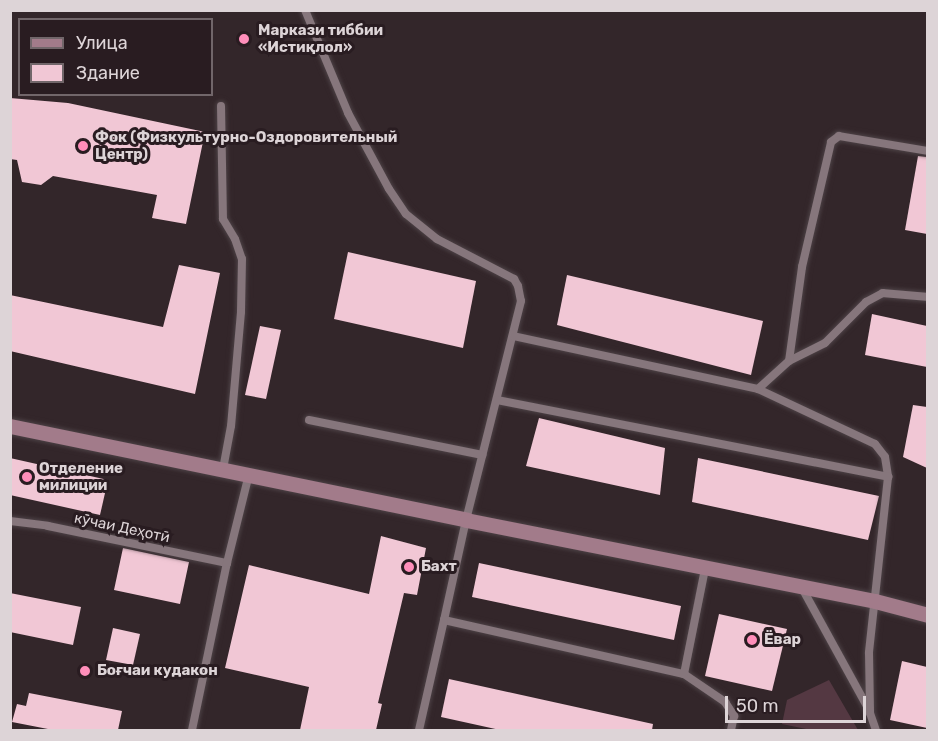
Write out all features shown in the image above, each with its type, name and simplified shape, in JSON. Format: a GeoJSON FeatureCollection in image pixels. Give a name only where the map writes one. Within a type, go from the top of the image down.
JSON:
{"type":"FeatureCollection","features":[{"type":"Feature","properties":{"kind":"street"},"geometry":{"type":"LineString","coordinates":[[10,426],[705,569],[875,601],[927,615]]}},
{"type":"Feature","properties":{"kind":"lane"},"geometry":{"type":"LineString","coordinates":[[304,10],[348,114],[389,189],[406,214],[437,239],[514,279],[521,301],[466,520],[419,730]]}},
{"type":"Feature","properties":{"kind":"lane"},"geometry":{"type":"LineString","coordinates":[[221,106],[223,219],[235,239],[242,260],[241,312],[231,426],[223,469]]}},
{"type":"Feature","properties":{"kind":"lane"},"geometry":{"type":"LineString","coordinates":[[789,361],[802,267],[831,142],[839,136],[927,151]]}},
{"type":"Feature","properties":{"kind":"lane"},"geometry":{"type":"LineString","coordinates":[[758,389],[789,361],[825,343],[866,302],[883,293],[927,297]]}},
{"type":"Feature","properties":{"kind":"lane"},"geometry":{"type":"LineString","coordinates":[[513,336],[758,389],[875,444],[885,457],[888,477],[869,665],[870,713]]}},
{"type":"Feature","properties":{"kind":"lane"},"geometry":{"type":"LineString","coordinates":[[497,399],[888,477]]}},
{"type":"Feature","properties":{"kind":"lane"},"geometry":{"type":"LineString","coordinates":[[309,420],[482,455]]}},
{"type":"Feature","properties":{"kind":"lane"},"geometry":{"type":"LineString","coordinates":[[192,730],[226,563],[249,474]]}},
{"type":"Feature","properties":{"kind":"lane","name":"кӯчаи Деҳотӣ"},"geometry":{"type":"LineString","coordinates":[[10,521],[48,526],[226,563]]}},
{"type":"Feature","properties":{"kind":"lane"},"geometry":{"type":"LineString","coordinates":[[684,674],[705,569]]}},
{"type":"Feature","properties":{"kind":"lane"},"geometry":{"type":"LineString","coordinates":[[802,588],[870,713],[876,730]]}},
{"type":"Feature","properties":{"kind":"lane"},"geometry":{"type":"LineString","coordinates":[[444,620],[684,674],[725,702],[734,716],[731,730]]}},
{"type":"Feature","properties":{"kind":"shaded area"},"geometry":{"type":"Polygon","coordinates":[[[829,680],[858,730],[811,730],[782,724],[787,700],[829,680]]]}},
{"type":"Feature","properties":{"kind":"building","name":"Фок (Физкультурно-Оздоровительный Центр)"},"geometry":{"type":"Polygon","coordinates":[[[10,98],[68,103],[205,132],[186,224],[152,218],[157,195],[53,176],[41,185],[22,182],[17,160],[10,159],[10,98]]]}},
{"type":"Feature","properties":{"kind":"building"},"geometry":{"type":"Polygon","coordinates":[[[918,156],[927,157],[927,234],[905,230],[918,156]]]}},
{"type":"Feature","properties":{"kind":"building"},"geometry":{"type":"Polygon","coordinates":[[[348,252],[476,281],[463,348],[334,319],[348,252]]]}},
{"type":"Feature","properties":{"kind":"building"},"geometry":{"type":"Polygon","coordinates":[[[179,265],[220,273],[195,394],[10,351],[10,295],[163,327],[179,265]]]}},
{"type":"Feature","properties":{"kind":"building"},"geometry":{"type":"Polygon","coordinates":[[[567,275],[763,321],[751,375],[557,325],[567,275]]]}},
{"type":"Feature","properties":{"kind":"building"},"geometry":{"type":"Polygon","coordinates":[[[872,314],[927,326],[927,367],[865,355],[872,314]]]}},
{"type":"Feature","properties":{"kind":"building"},"geometry":{"type":"Polygon","coordinates":[[[260,326],[281,330],[266,399],[245,395],[260,326]]]}},
{"type":"Feature","properties":{"kind":"building"},"geometry":{"type":"Polygon","coordinates":[[[913,405],[927,407],[927,468],[903,457],[913,405]]]}},
{"type":"Feature","properties":{"kind":"building"},"geometry":{"type":"Polygon","coordinates":[[[539,418],[665,448],[660,495],[526,466],[539,418]]]}},
{"type":"Feature","properties":{"kind":"building"},"geometry":{"type":"Polygon","coordinates":[[[10,458],[108,480],[100,515],[10,495],[10,458]]]}},
{"type":"Feature","properties":{"kind":"building"},"geometry":{"type":"Polygon","coordinates":[[[698,458],[879,496],[868,540],[692,502],[698,458]]]}},
{"type":"Feature","properties":{"kind":"building"},"geometry":{"type":"Polygon","coordinates":[[[381,536],[426,548],[417,595],[404,593],[378,703],[382,704],[376,730],[300,730],[309,687],[225,668],[249,565],[369,594],[381,536]]]}},
{"type":"Feature","properties":{"kind":"building"},"geometry":{"type":"Polygon","coordinates":[[[123,548],[189,562],[180,604],[114,590],[123,548]]]}},
{"type":"Feature","properties":{"kind":"building"},"geometry":{"type":"Polygon","coordinates":[[[479,563],[681,606],[674,640],[472,597],[479,563]]]}},
{"type":"Feature","properties":{"kind":"building"},"geometry":{"type":"Polygon","coordinates":[[[10,593],[81,607],[73,645],[10,632],[10,593]]]}},
{"type":"Feature","properties":{"kind":"building"},"geometry":{"type":"Polygon","coordinates":[[[719,614],[787,629],[772,691],[705,676],[719,614]]]}},
{"type":"Feature","properties":{"kind":"building"},"geometry":{"type":"Polygon","coordinates":[[[113,628],[140,634],[133,665],[106,660],[113,628]]]}},
{"type":"Feature","properties":{"kind":"building"},"geometry":{"type":"Polygon","coordinates":[[[902,661],[927,667],[927,728],[890,720],[902,661]]]}},
{"type":"Feature","properties":{"kind":"building"},"geometry":{"type":"Polygon","coordinates":[[[449,679],[653,724],[652,730],[500,730],[441,717],[449,679]]]}},
{"type":"Feature","properties":{"kind":"building"},"geometry":{"type":"Polygon","coordinates":[[[29,693],[122,711],[118,730],[53,730],[12,722],[17,704],[26,706],[29,693]]]}},
{"type":"Feature","properties":{"kind":"place","name":"Маркази тиббии «Истиқлол»"},"geometry":{"type":"Point","coordinates":[244,39]}},
{"type":"Feature","properties":{"kind":"place","name":"Фок (Физкультурно-Оздоровительный Центр)"},"geometry":{"type":"Point","coordinates":[83,146]}},
{"type":"Feature","properties":{"kind":"place","name":"Отделение милиции"},"geometry":{"type":"Point","coordinates":[27,477]}},
{"type":"Feature","properties":{"kind":"place","name":"Бахт"},"geometry":{"type":"Point","coordinates":[409,567]}},
{"type":"Feature","properties":{"kind":"place","name":"Ёвар"},"geometry":{"type":"Point","coordinates":[752,640]}},
{"type":"Feature","properties":{"kind":"place","name":"Боғчаи кудакон"},"geometry":{"type":"Point","coordinates":[85,671]}}]}
